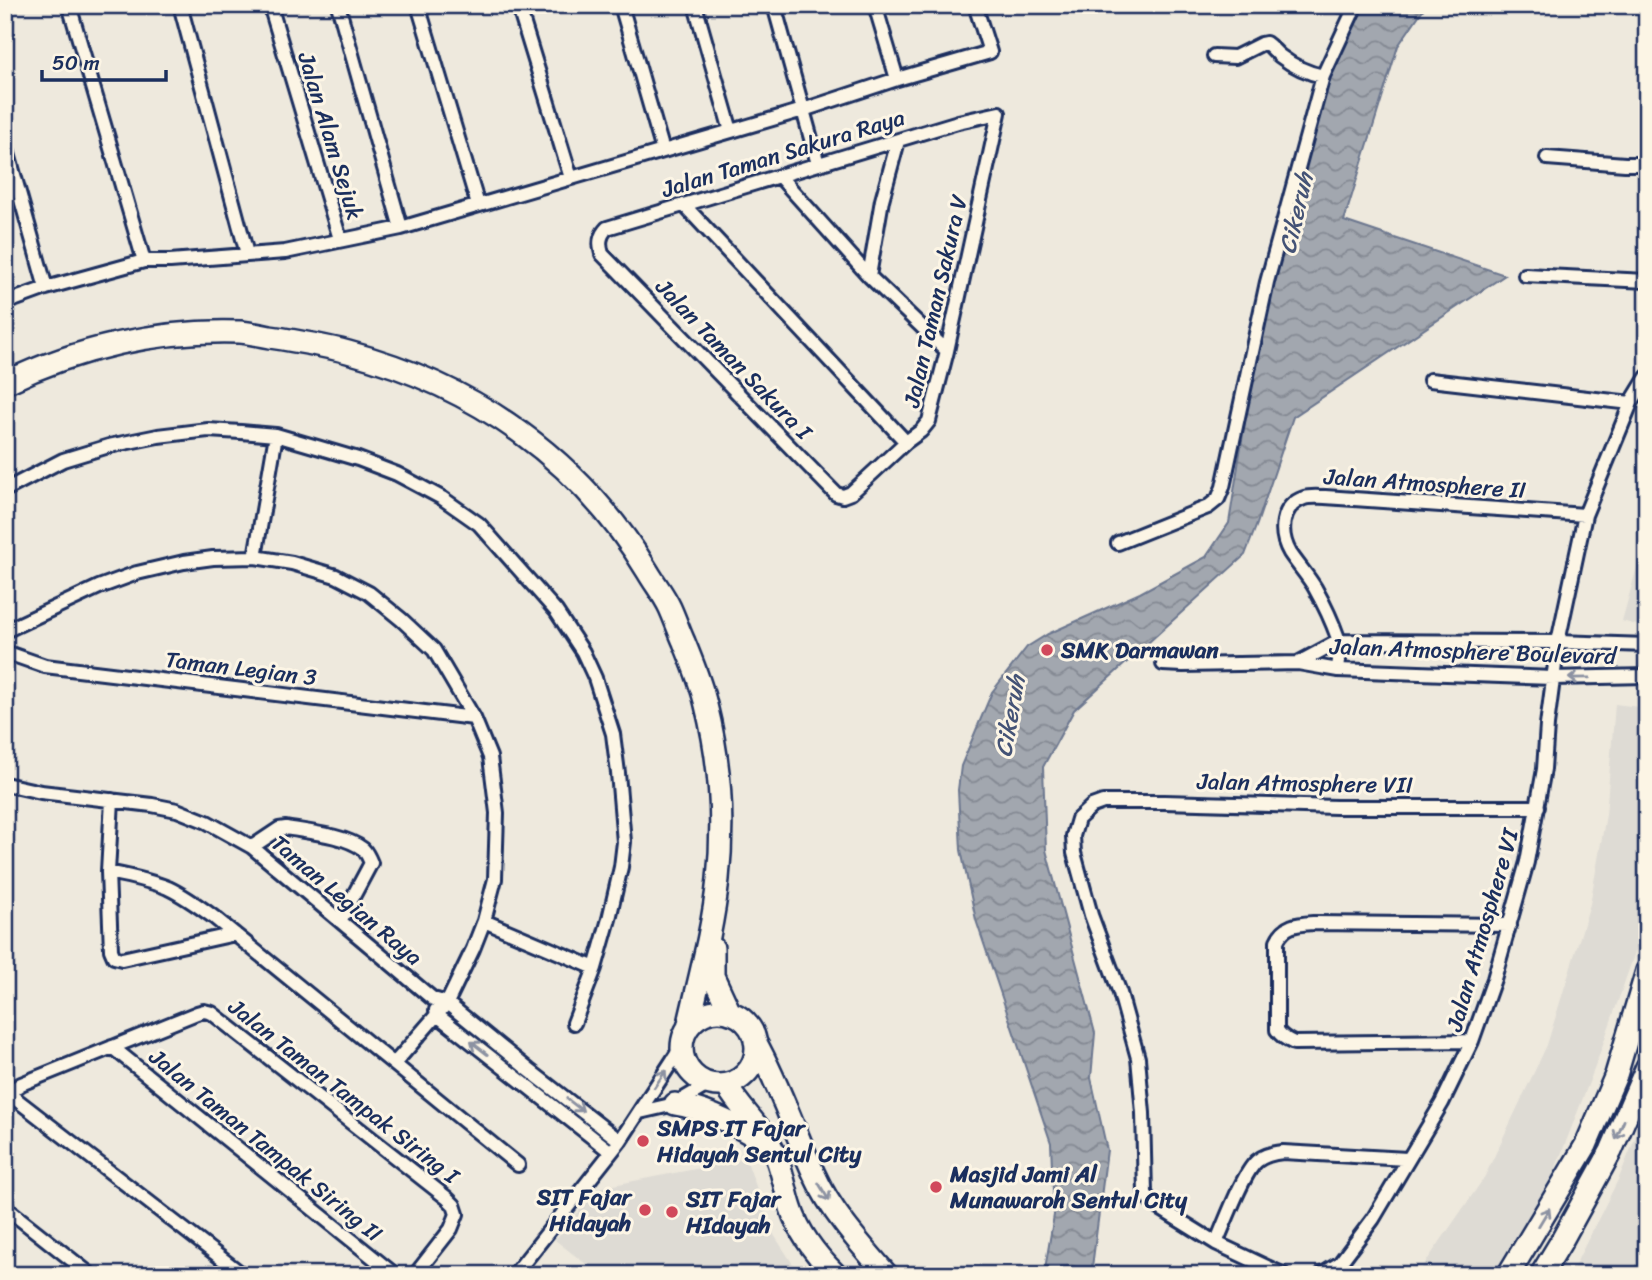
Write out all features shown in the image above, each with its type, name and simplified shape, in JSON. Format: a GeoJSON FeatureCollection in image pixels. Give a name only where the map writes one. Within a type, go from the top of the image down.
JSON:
{"type":"FeatureCollection","features":[{"type":"Feature","properties":{"kind":"main road"},"geometry":{"type":"LineString","coordinates":[[5,383],[70,356],[121,343],[180,334],[242,332],[317,344],[383,362],[448,388],[499,418],[555,458],[596,499],[630,541],[669,606],[706,705],[716,757],[721,834],[718,880],[682,1056],[692,1074],[699,1080],[718,1084],[736,1082],[750,1069],[756,1051],[755,1041]]}},
{"type":"Feature","properties":{"kind":"main road"},"geometry":{"type":"LineString","coordinates":[[712,918],[713,976],[730,1013]]}},
{"type":"Feature","properties":{"kind":"main road"},"geometry":{"type":"LineString","coordinates":[[1508,1275],[1586,1145],[1616,1075],[1647,971]]}},
{"type":"Feature","properties":{"kind":"main road"},"geometry":{"type":"LineString","coordinates":[[685,1037],[694,1021],[711,1012],[730,1013],[746,1024],[769,1066],[814,1175],[858,1241],[887,1275]]}},
{"type":"Feature","properties":{"kind":"main road"},"geometry":{"type":"LineString","coordinates":[[1541,1275],[1611,1152],[1647,1067]]}},
{"type":"Feature","properties":{"kind":"main road"},"geometry":{"type":"LineString","coordinates":[[718,1084],[757,1125],[770,1145],[778,1161],[792,1210],[804,1236],[836,1275]]}},
{"type":"Feature","properties":{"kind":"main road"},"geometry":{"type":"LineString","coordinates":[[675,1104],[694,1107],[735,1124],[770,1145]]}},
{"type":"Feature","properties":{"kind":"street"},"geometry":{"type":"LineString","coordinates":[[69,5],[144,261]]}},
{"type":"Feature","properties":{"kind":"street"},"geometry":{"type":"LineString","coordinates":[[180,5],[247,254]]}},
{"type":"Feature","properties":{"kind":"street","name":"Jalan Alam Sejuk"},"geometry":{"type":"LineString","coordinates":[[270,5],[340,239]]}},
{"type":"Feature","properties":{"kind":"street"},"geometry":{"type":"LineString","coordinates":[[338,5],[401,228]]}},
{"type":"Feature","properties":{"kind":"street"},"geometry":{"type":"LineString","coordinates":[[418,5],[478,205]]}},
{"type":"Feature","properties":{"kind":"street"},"geometry":{"type":"LineString","coordinates":[[518,5],[571,178]]}},
{"type":"Feature","properties":{"kind":"street"},"geometry":{"type":"LineString","coordinates":[[621,5],[663,152]]}},
{"type":"Feature","properties":{"kind":"street"},"geometry":{"type":"LineString","coordinates":[[695,5],[731,131]]}},
{"type":"Feature","properties":{"kind":"street"},"geometry":{"type":"LineString","coordinates":[[774,5],[818,164]]}},
{"type":"Feature","properties":{"kind":"street"},"geometry":{"type":"LineString","coordinates":[[875,5],[897,79]]}},
{"type":"Feature","properties":{"kind":"street"},"geometry":{"type":"LineString","coordinates":[[5,303],[46,288],[144,261],[206,259],[285,251],[401,228],[803,110],[990,52],[975,5]]}},
{"type":"Feature","properties":{"kind":"street"},"geometry":{"type":"LineString","coordinates":[[1118,543],[1208,507],[1218,499],[1223,487],[1267,282],[1323,76],[1355,6],[1339,5]]}},
{"type":"Feature","properties":{"kind":"street"},"geometry":{"type":"LineString","coordinates":[[1214,56],[1235,57],[1266,44],[1298,68],[1323,76]]}},
{"type":"Feature","properties":{"kind":"street","name":"Jalan Taman Sakura Raya"},"geometry":{"type":"LineString","coordinates":[[602,254],[599,242],[607,228],[958,122],[999,113]]}},
{"type":"Feature","properties":{"kind":"street","name":"Jalan Taman Sakura V"},"geometry":{"type":"LineString","coordinates":[[836,494],[843,496],[851,493],[929,421],[999,113]]}},
{"type":"Feature","properties":{"kind":"street"},"geometry":{"type":"LineString","coordinates":[[869,276],[881,200],[898,141]]}},
{"type":"Feature","properties":{"kind":"street"},"geometry":{"type":"LineString","coordinates":[[5,143],[46,288]]}},
{"type":"Feature","properties":{"kind":"street"},"geometry":{"type":"LineString","coordinates":[[1547,158],[1647,164]]}},
{"type":"Feature","properties":{"kind":"street"},"geometry":{"type":"LineString","coordinates":[[780,177],[869,276],[947,351]]}},
{"type":"Feature","properties":{"kind":"street"},"geometry":{"type":"LineString","coordinates":[[685,206],[906,442]]}},
{"type":"Feature","properties":{"kind":"street","name":"Jalan Taman Sakura I"},"geometry":{"type":"LineString","coordinates":[[602,254],[836,494]]}},
{"type":"Feature","properties":{"kind":"street"},"geometry":{"type":"LineString","coordinates":[[1525,275],[1647,281]]}},
{"type":"Feature","properties":{"kind":"street","name":"Jalan Atmosphere VI"},"geometry":{"type":"LineString","coordinates":[[1321,1275],[1340,1263],[1373,1219],[1442,1103],[1472,1041],[1494,978],[1527,862],[1544,769],[1558,642],[1585,515],[1631,403],[1647,377]]}},
{"type":"Feature","properties":{"kind":"street"},"geometry":{"type":"LineString","coordinates":[[1430,380],[1631,403]]}},
{"type":"Feature","properties":{"kind":"street"},"geometry":{"type":"LineString","coordinates":[[5,489],[63,460],[109,446],[158,436],[208,430],[276,435],[358,459],[397,474],[442,498],[479,524],[556,611],[583,652],[595,678],[612,734],[624,842],[621,867],[595,968],[574,1023]]}},
{"type":"Feature","properties":{"kind":"street"},"geometry":{"type":"LineString","coordinates":[[255,557],[276,435]]}},
{"type":"Feature","properties":{"kind":"street","name":"Jalan Atmosphere II"},"geometry":{"type":"LineString","coordinates":[[1339,641],[1321,598],[1283,537],[1286,514],[1300,499],[1325,497],[1585,515]]}},
{"type":"Feature","properties":{"kind":"street"},"geometry":{"type":"LineString","coordinates":[[5,631],[99,587],[138,573],[213,558],[255,557],[292,563],[336,576],[369,593],[434,650],[474,718],[489,757],[497,813],[495,879],[484,920],[447,1003],[394,1064]]}},
{"type":"Feature","properties":{"kind":"street"},"geometry":{"type":"LineString","coordinates":[[1338,670],[1339,641]]}},
{"type":"Feature","properties":{"kind":"street","name":"Jalan Atmosphere Boulevard"},"geometry":{"type":"LineString","coordinates":[[1298,663],[1339,641],[1647,645]]}},
{"type":"Feature","properties":{"kind":"street","name":"Taman Legian 3"},"geometry":{"type":"LineString","coordinates":[[5,652],[45,666],[474,718]]}},
{"type":"Feature","properties":{"kind":"street","name":"Jalan Atmosphere Boulevard"},"geometry":{"type":"LineString","coordinates":[[1163,664],[1298,663],[1338,670],[1553,678],[1647,676]]}},
{"type":"Feature","properties":{"kind":"street","name":"Taman Legian Raya"},"geometry":{"type":"LineString","coordinates":[[5,784],[41,792],[177,810],[207,822],[252,848],[433,999],[447,1003],[620,1140]]}},
{"type":"Feature","properties":{"kind":"street"},"geometry":{"type":"LineString","coordinates":[[112,800],[108,872],[111,950],[114,957],[122,959],[235,934]]}},
{"type":"Feature","properties":{"kind":"street","name":"Jalan Atmosphere VII"},"geometry":{"type":"LineString","coordinates":[[1216,1243],[1158,1207],[1145,1193],[1138,1058],[1120,993],[1091,915],[1074,853],[1073,836],[1078,819],[1092,806],[1103,802],[1336,807],[1538,807]]}},
{"type":"Feature","properties":{"kind":"street"},"geometry":{"type":"LineString","coordinates":[[252,848],[279,829],[286,828],[342,839],[362,848],[371,863],[340,921]]}},
{"type":"Feature","properties":{"kind":"street"},"geometry":{"type":"LineString","coordinates":[[108,872],[168,888],[188,899],[235,934],[518,1166]]}},
{"type":"Feature","properties":{"kind":"street"},"geometry":{"type":"LineString","coordinates":[[484,920],[595,968]]}},
{"type":"Feature","properties":{"kind":"street"},"geometry":{"type":"LineString","coordinates":[[1472,1041],[1288,1041],[1278,1030],[1277,941],[1281,934],[1294,925],[1313,923],[1510,925]]}},
{"type":"Feature","properties":{"kind":"street"},"geometry":{"type":"LineString","coordinates":[[433,999],[437,1015],[611,1152]]}},
{"type":"Feature","properties":{"kind":"street","name":"Jalan Taman Tampak Siring I"},"geometry":{"type":"LineString","coordinates":[[7,1094],[21,1084],[197,1013],[212,1013],[454,1205],[457,1214],[451,1229],[415,1275]]}},
{"type":"Feature","properties":{"kind":"street"},"geometry":{"type":"LineString","coordinates":[[514,1275],[620,1140],[685,1037]]}},
{"type":"Feature","properties":{"kind":"street","name":"Jalan Taman Tampak Siring II"},"geometry":{"type":"LineString","coordinates":[[112,1047],[395,1275]]}},
{"type":"Feature","properties":{"kind":"street"},"geometry":{"type":"LineString","coordinates":[[504,1067],[513,1056]]}},
{"type":"Feature","properties":{"kind":"street"},"geometry":{"type":"LineString","coordinates":[[640,1112],[675,1104],[718,1084]]}},
{"type":"Feature","properties":{"kind":"street"},"geometry":{"type":"LineString","coordinates":[[7,1094],[243,1275]]}},
{"type":"Feature","properties":{"kind":"street"},"geometry":{"type":"LineString","coordinates":[[1284,1275],[1216,1243],[1252,1166],[1264,1156],[1283,1152],[1407,1159]]}},
{"type":"Feature","properties":{"kind":"street"},"geometry":{"type":"LineString","coordinates":[[5,1207],[91,1275]]}},
{"type":"Feature","properties":{"kind":"shaded area"},"geometry":{"type":"Polygon","coordinates":[[[1647,531],[1647,628],[1622,621],[1647,531]]]}},
{"type":"Feature","properties":{"kind":"shaded area"},"geometry":{"type":"Polygon","coordinates":[[[1615,704],[1647,708],[1647,904],[1642,932],[1595,1067],[1553,1175],[1497,1275],[1417,1275],[1484,1178],[1547,1045],[1590,904],[1606,815],[1615,704]]]}},
{"type":"Feature","properties":{"kind":"shaded area"},"geometry":{"type":"Polygon","coordinates":[[[1647,1109],[1646,1275],[1570,1275],[1619,1178],[1647,1109]]]}},
{"type":"Feature","properties":{"kind":"shaded area","name":"SIT Fajar HIdayah"},"geometry":{"type":"Polygon","coordinates":[[[746,1159],[774,1235],[800,1275],[600,1275],[555,1240],[598,1188],[746,1159]]]}},
{"type":"Feature","properties":{"kind":"water","name":"Cikeruh"},"geometry":{"type":"Polygon","coordinates":[[[1366,5],[1426,5],[1398,46],[1344,221],[1505,275],[1293,417],[1245,555],[1074,710],[1043,767],[1046,850],[1095,1033],[1091,1078],[1107,1150],[1091,1275],[1044,1275],[1054,1215],[1051,1143],[976,920],[961,850],[958,790],[961,766],[992,692],[1027,647],[1048,634],[1140,593],[1206,557],[1229,523],[1267,282],[1323,76],[1356,15],[1366,5]]]}},
{"type":"Feature","properties":{"kind":"place","name":"SMK Darmawan"},"geometry":{"type":"Point","coordinates":[1047,650]}},
{"type":"Feature","properties":{"kind":"place","name":"SMPS IT Fajar Hidayah Sentul City"},"geometry":{"type":"Point","coordinates":[643,1141]}},
{"type":"Feature","properties":{"kind":"place","name":"Masjid Jami Al Munawaroh Sentul City"},"geometry":{"type":"Point","coordinates":[936,1187]}},
{"type":"Feature","properties":{"kind":"place","name":"SIT Fajar Hidayah"},"geometry":{"type":"Point","coordinates":[645,1210]}},
{"type":"Feature","properties":{"kind":"place","name":"SIT Fajar HIdayah"},"geometry":{"type":"Point","coordinates":[672,1212]}}]}
